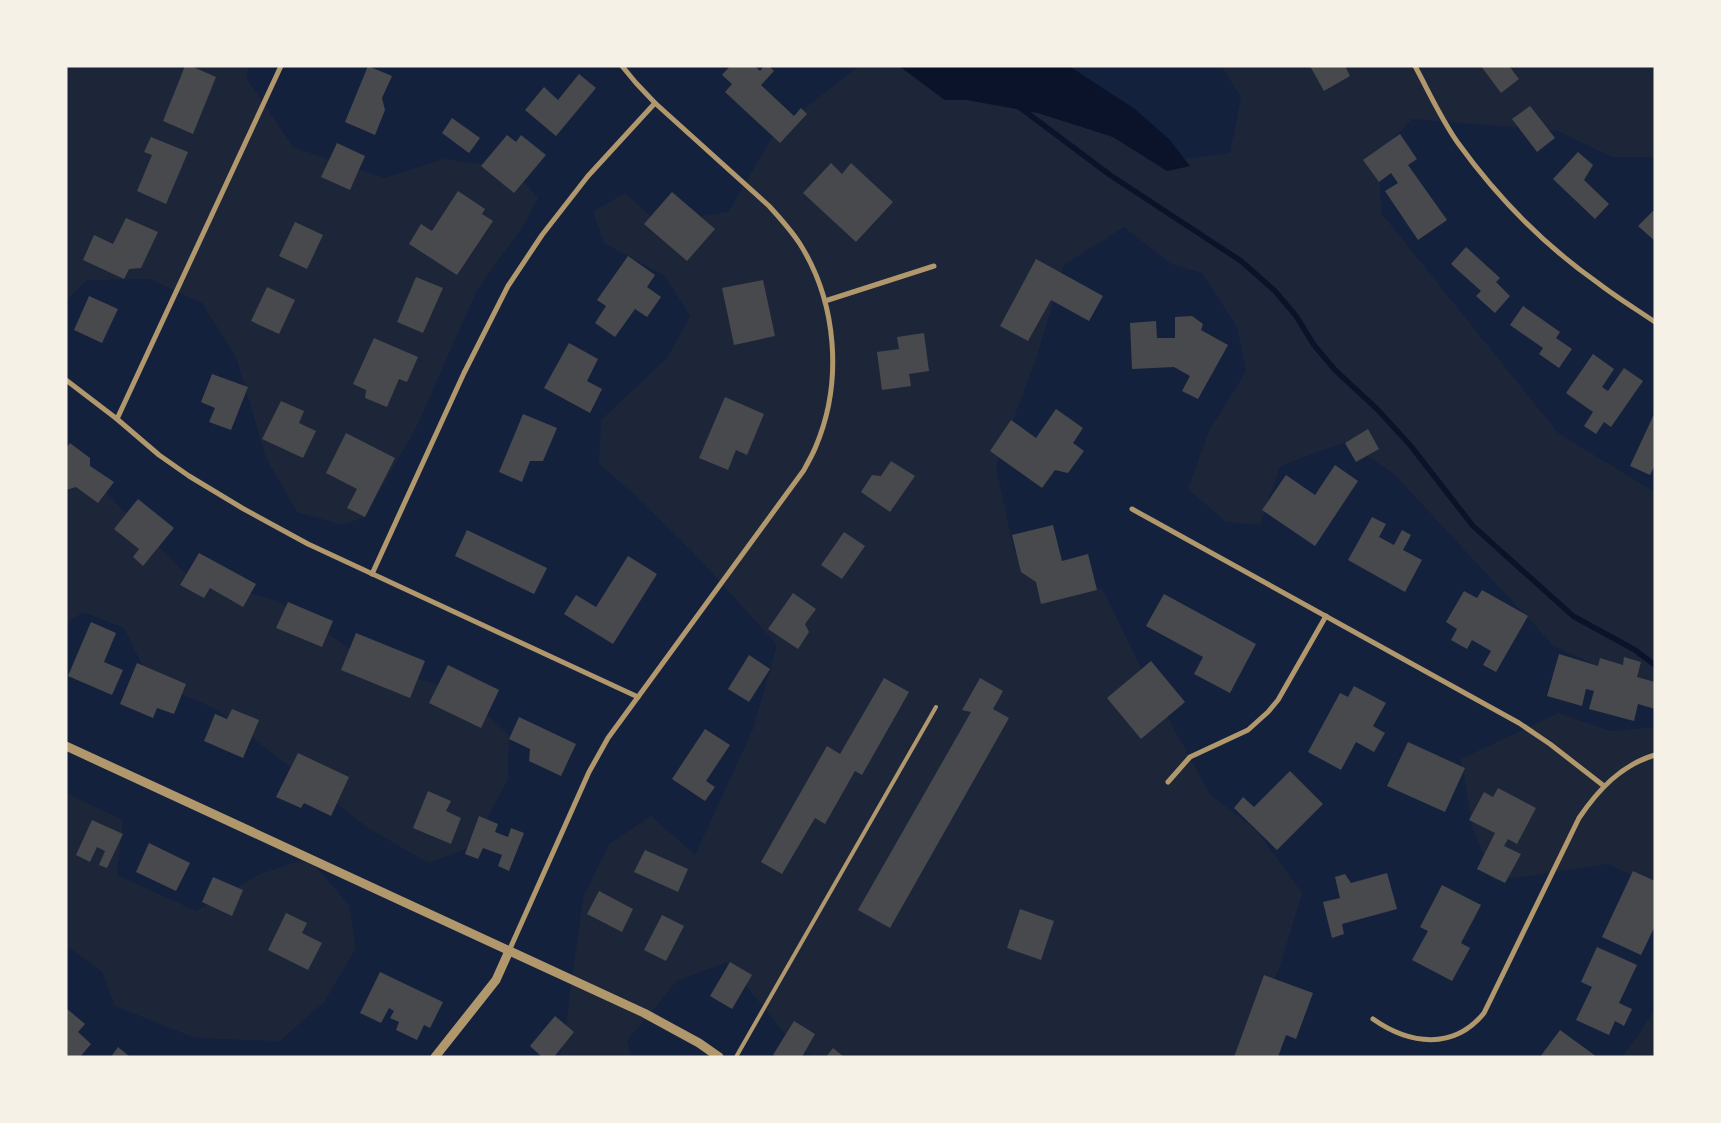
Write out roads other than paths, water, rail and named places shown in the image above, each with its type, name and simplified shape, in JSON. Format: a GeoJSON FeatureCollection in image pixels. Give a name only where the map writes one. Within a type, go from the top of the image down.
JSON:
{"type":"FeatureCollection","features":[{"type":"Feature","properties":{"kind":"street"},"geometry":{"type":"LineString","coordinates":[[117,419],[281,66]]}},
{"type":"Feature","properties":{"kind":"street"},"geometry":{"type":"LineString","coordinates":[[435,1057],[496,980],[589,772],[608,738],[798,478],[816,448],[824,425],[829,400],[833,363],[832,338],[825,302],[812,266],[800,244],[769,206],[655,103],[622,66]]}},
{"type":"Feature","properties":{"kind":"street"},"geometry":{"type":"LineString","coordinates":[[1415,66],[1457,142],[1512,209],[1597,283],[1655,322]]}},
{"type":"Feature","properties":{"kind":"street"},"geometry":{"type":"LineString","coordinates":[[372,574],[464,373],[508,286],[542,235],[588,176],[655,103]]}},
{"type":"Feature","properties":{"kind":"street"},"geometry":{"type":"LineString","coordinates":[[825,302],[934,266]]}},
{"type":"Feature","properties":{"kind":"street"},"geometry":{"type":"LineString","coordinates":[[66,380],[117,419],[158,455],[242,508],[308,544],[638,697]]}},
{"type":"Feature","properties":{"kind":"street"},"geometry":{"type":"LineString","coordinates":[[1132,508],[1519,723],[1550,744],[1604,786]]}},
{"type":"Feature","properties":{"kind":"street"},"geometry":{"type":"LineString","coordinates":[[1168,782],[1176,770],[1190,757],[1248,730],[1268,712],[1278,700],[1326,616]]}},
{"type":"Feature","properties":{"kind":"street"},"geometry":{"type":"LineString","coordinates":[[66,746],[644,1013],[699,1043],[719,1057]]}},
{"type":"Feature","properties":{"kind":"street"},"geometry":{"type":"LineString","coordinates":[[1373,1019],[1394,1032],[1418,1039],[1443,1039],[1455,1036],[1476,1022],[1484,1013],[1579,818],[1592,798],[1623,769],[1655,755]]}},
{"type":"Feature","properties":{"kind":"lane"},"geometry":{"type":"LineString","coordinates":[[736,1057],[936,707]]}},
{"type":"Feature","properties":{"kind":"waterway"},"geometry":{"type":"LineString","coordinates":[[1018,106],[1110,175],[1241,261],[1275,291],[1296,316],[1314,345],[1335,370],[1377,409],[1410,445],[1473,526],[1573,616],[1635,650],[1655,665]]}}]}
